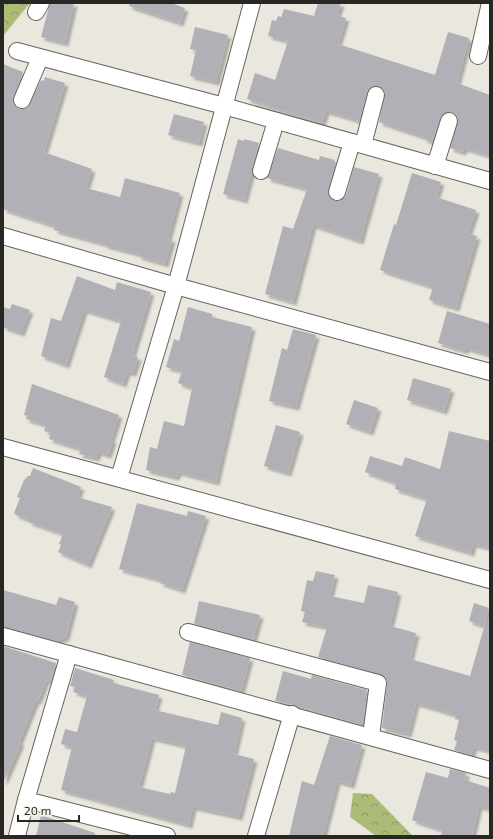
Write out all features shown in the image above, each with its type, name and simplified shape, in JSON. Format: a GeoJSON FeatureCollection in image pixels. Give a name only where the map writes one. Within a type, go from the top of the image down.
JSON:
{"type":"FeatureCollection","features":[{"type":"Feature","properties":{"kind":"street"},"geometry":{"type":"LineString","coordinates":[[119,478],[176,286],[252,3]]}},
{"type":"Feature","properties":{"kind":"street"},"geometry":{"type":"LineString","coordinates":[[478,56],[490,3]]}},
{"type":"Feature","properties":{"kind":"street"},"geometry":{"type":"LineString","coordinates":[[17,51],[224,106],[490,181]]}},
{"type":"Feature","properties":{"kind":"street"},"geometry":{"type":"LineString","coordinates":[[22,100],[40,58]]}},
{"type":"Feature","properties":{"kind":"street"},"geometry":{"type":"LineString","coordinates":[[337,192],[376,95]]}},
{"type":"Feature","properties":{"kind":"street"},"geometry":{"type":"LineString","coordinates":[[261,171],[276,121]]}},
{"type":"Feature","properties":{"kind":"street"},"geometry":{"type":"LineString","coordinates":[[435,166],[449,121]]}},
{"type":"Feature","properties":{"kind":"street"},"geometry":{"type":"LineString","coordinates":[[3,236],[176,286],[490,372]]}},
{"type":"Feature","properties":{"kind":"street"},"geometry":{"type":"LineString","coordinates":[[3,447],[490,580]]}},
{"type":"Feature","properties":{"kind":"street"},"geometry":{"type":"LineString","coordinates":[[188,632],[378,682],[372,736]]}},
{"type":"Feature","properties":{"kind":"street"},"geometry":{"type":"LineString","coordinates":[[3,636],[372,736],[490,770]]}},
{"type":"Feature","properties":{"kind":"street"},"geometry":{"type":"LineString","coordinates":[[17,836],[26,800],[69,654]]}},
{"type":"Feature","properties":{"kind":"street"},"geometry":{"type":"LineString","coordinates":[[256,836],[292,714]]}},
{"type":"Feature","properties":{"kind":"street"},"geometry":{"type":"LineString","coordinates":[[26,800],[167,836]]}},
{"type":"Feature","properties":{"kind":"green space"},"geometry":{"type":"Polygon","coordinates":[[[3,3],[30,3],[3,36],[3,3]]]}},
{"type":"Feature","properties":{"kind":"green space"},"geometry":{"type":"Polygon","coordinates":[[[353,793],[372,794],[413,836],[376,836],[350,817],[353,793]]]}},
{"type":"Feature","properties":{"kind":"building"},"geometry":{"type":"Polygon","coordinates":[[[50,3],[74,3],[65,43],[41,37],[50,3]]]}},
{"type":"Feature","properties":{"kind":"building"},"geometry":{"type":"Polygon","coordinates":[[[129,3],[171,3],[185,8],[180,23],[129,6],[129,3]]]}},
{"type":"Feature","properties":{"kind":"building"},"geometry":{"type":"Polygon","coordinates":[[[318,3],[341,3],[337,15],[346,18],[338,44],[435,75],[448,32],[469,38],[457,83],[490,95],[490,156],[464,148],[463,152],[450,148],[458,119],[456,114],[451,112],[443,114],[440,118],[432,142],[424,139],[424,137],[379,122],[385,93],[383,89],[378,86],[373,86],[367,92],[360,121],[326,111],[322,123],[247,99],[255,73],[275,80],[288,41],[268,36],[272,20],[276,21],[278,16],[281,17],[284,9],[314,16],[318,3]]]}},
{"type":"Feature","properties":{"kind":"building"},"geometry":{"type":"Polygon","coordinates":[[[195,27],[228,35],[216,82],[190,76],[196,50],[190,49],[195,27]]]}},
{"type":"Feature","properties":{"kind":"building"},"geometry":{"type":"Polygon","coordinates":[[[3,64],[23,72],[13,101],[14,105],[19,109],[28,107],[41,80],[44,81],[45,77],[65,83],[44,152],[92,169],[86,188],[120,197],[125,178],[180,193],[168,238],[172,239],[165,264],[138,256],[139,254],[54,230],[55,226],[3,209],[3,64]]]}},
{"type":"Feature","properties":{"kind":"building"},"geometry":{"type":"Polygon","coordinates":[[[174,114],[204,122],[199,143],[168,135],[174,114]]]}},
{"type":"Feature","properties":{"kind":"building"},"geometry":{"type":"Polygon","coordinates":[[[238,139],[259,143],[244,200],[223,194],[238,139]]]}},
{"type":"Feature","properties":{"kind":"building"},"geometry":{"type":"Polygon","coordinates":[[[278,148],[319,160],[320,156],[335,160],[334,162],[336,162],[328,194],[330,198],[335,201],[340,201],[346,195],[354,167],[379,174],[360,241],[313,225],[293,302],[265,294],[283,226],[293,229],[307,189],[267,178],[278,148]]]}},
{"type":"Feature","properties":{"kind":"building"},"geometry":{"type":"Polygon","coordinates":[[[412,173],[441,182],[436,197],[476,210],[468,234],[477,236],[456,308],[429,300],[433,287],[380,270],[412,173]]]}},
{"type":"Feature","properties":{"kind":"building"},"geometry":{"type":"Polygon","coordinates":[[[77,276],[115,290],[117,282],[151,292],[132,355],[138,357],[133,373],[127,372],[123,384],[104,377],[121,321],[84,310],[66,365],[41,356],[51,318],[61,321],[77,276]]]}},
{"type":"Feature","properties":{"kind":"building"},"geometry":{"type":"Polygon","coordinates":[[[12,304],[30,310],[21,333],[3,327],[3,307],[10,309],[12,304]]]}},
{"type":"Feature","properties":{"kind":"building"},"geometry":{"type":"Polygon","coordinates":[[[188,307],[212,314],[212,317],[252,327],[216,482],[178,472],[176,477],[146,470],[150,447],[157,449],[164,421],[184,426],[192,388],[178,383],[182,371],[166,367],[174,339],[179,341],[188,307]]]}},
{"type":"Feature","properties":{"kind":"building"},"geometry":{"type":"Polygon","coordinates":[[[447,311],[490,324],[490,355],[466,348],[465,351],[438,343],[447,311]]]}},
{"type":"Feature","properties":{"kind":"building"},"geometry":{"type":"Polygon","coordinates":[[[293,329],[316,335],[296,407],[269,401],[282,348],[287,350],[293,329]]]}},
{"type":"Feature","properties":{"kind":"building"},"geometry":{"type":"Polygon","coordinates":[[[413,378],[451,389],[444,411],[407,400],[413,378]]]}},
{"type":"Feature","properties":{"kind":"building"},"geometry":{"type":"Polygon","coordinates":[[[32,384],[119,415],[108,455],[98,452],[96,458],[79,454],[81,449],[49,439],[51,433],[44,431],[46,425],[26,419],[27,416],[24,415],[32,384]]]}},
{"type":"Feature","properties":{"kind":"building"},"geometry":{"type":"Polygon","coordinates":[[[354,400],[378,408],[370,432],[346,424],[354,400]]]}},
{"type":"Feature","properties":{"kind":"building"},"geometry":{"type":"Polygon","coordinates":[[[276,425],[300,432],[288,473],[264,466],[276,425]]]}},
{"type":"Feature","properties":{"kind":"building"},"geometry":{"type":"Polygon","coordinates":[[[449,431],[490,441],[490,548],[473,544],[471,553],[415,536],[427,499],[395,489],[396,483],[365,472],[370,456],[402,466],[405,457],[440,469],[449,431]]]}},
{"type":"Feature","properties":{"kind":"building"},"geometry":{"type":"Polygon","coordinates":[[[33,468],[81,487],[77,497],[112,507],[88,565],[58,552],[63,534],[29,522],[29,520],[14,513],[20,498],[17,497],[24,480],[30,476],[33,468]]]}},
{"type":"Feature","properties":{"kind":"building"},"geometry":{"type":"Polygon","coordinates":[[[137,503],[187,516],[188,511],[206,516],[182,590],[160,583],[161,580],[119,569],[137,503]]]}},
{"type":"Feature","properties":{"kind":"building"},"geometry":{"type":"Polygon","coordinates":[[[316,571],[335,575],[330,596],[364,603],[368,585],[398,592],[390,626],[416,633],[410,659],[470,676],[485,624],[490,624],[490,751],[474,747],[471,755],[454,750],[457,741],[454,740],[459,720],[455,719],[456,715],[416,703],[408,734],[382,728],[387,684],[385,676],[318,657],[327,627],[302,622],[305,612],[301,611],[307,580],[313,581],[316,571]]]}},
{"type":"Feature","properties":{"kind":"building"},"geometry":{"type":"Polygon","coordinates":[[[3,590],[56,605],[59,597],[75,602],[66,637],[57,641],[3,627],[3,590]]]}},
{"type":"Feature","properties":{"kind":"building"},"geometry":{"type":"Polygon","coordinates":[[[199,601],[260,615],[253,640],[194,624],[199,601]]]}},
{"type":"Feature","properties":{"kind":"building"},"geometry":{"type":"Polygon","coordinates":[[[474,603],[489,608],[484,626],[469,621],[474,603]]]}},
{"type":"Feature","properties":{"kind":"building"},"geometry":{"type":"Polygon","coordinates":[[[190,642],[250,658],[241,691],[182,675],[190,642]]]}},
{"type":"Feature","properties":{"kind":"building"},"geometry":{"type":"Polygon","coordinates":[[[3,646],[56,663],[51,681],[46,680],[38,701],[36,700],[19,742],[21,743],[3,783],[3,646]]]}},
{"type":"Feature","properties":{"kind":"building"},"geometry":{"type":"Polygon","coordinates":[[[75,668],[114,680],[113,683],[159,695],[155,710],[218,725],[221,712],[242,718],[234,754],[254,759],[239,817],[193,807],[189,825],[61,790],[72,747],[61,744],[65,729],[77,732],[87,696],[73,692],[75,687],[70,686],[75,668]],[[152,738],[139,787],[170,794],[171,792],[175,793],[186,746],[152,738]]]}},
{"type":"Feature","properties":{"kind":"building"},"geometry":{"type":"Polygon","coordinates":[[[283,671],[311,679],[312,675],[367,690],[363,725],[275,701],[283,671]]]}},
{"type":"Feature","properties":{"kind":"building"},"geometry":{"type":"Polygon","coordinates":[[[330,736],[362,745],[351,785],[337,781],[323,836],[289,836],[302,781],[314,785],[330,736]]]}},
{"type":"Feature","properties":{"kind":"building"},"geometry":{"type":"Polygon","coordinates":[[[450,769],[466,773],[465,780],[490,788],[490,809],[479,806],[472,836],[441,836],[442,830],[412,820],[426,772],[448,778],[450,769]]]}},
{"type":"Feature","properties":{"kind":"building"},"geometry":{"type":"Polygon","coordinates":[[[41,815],[95,833],[94,836],[36,836],[41,815]]]}}]}
